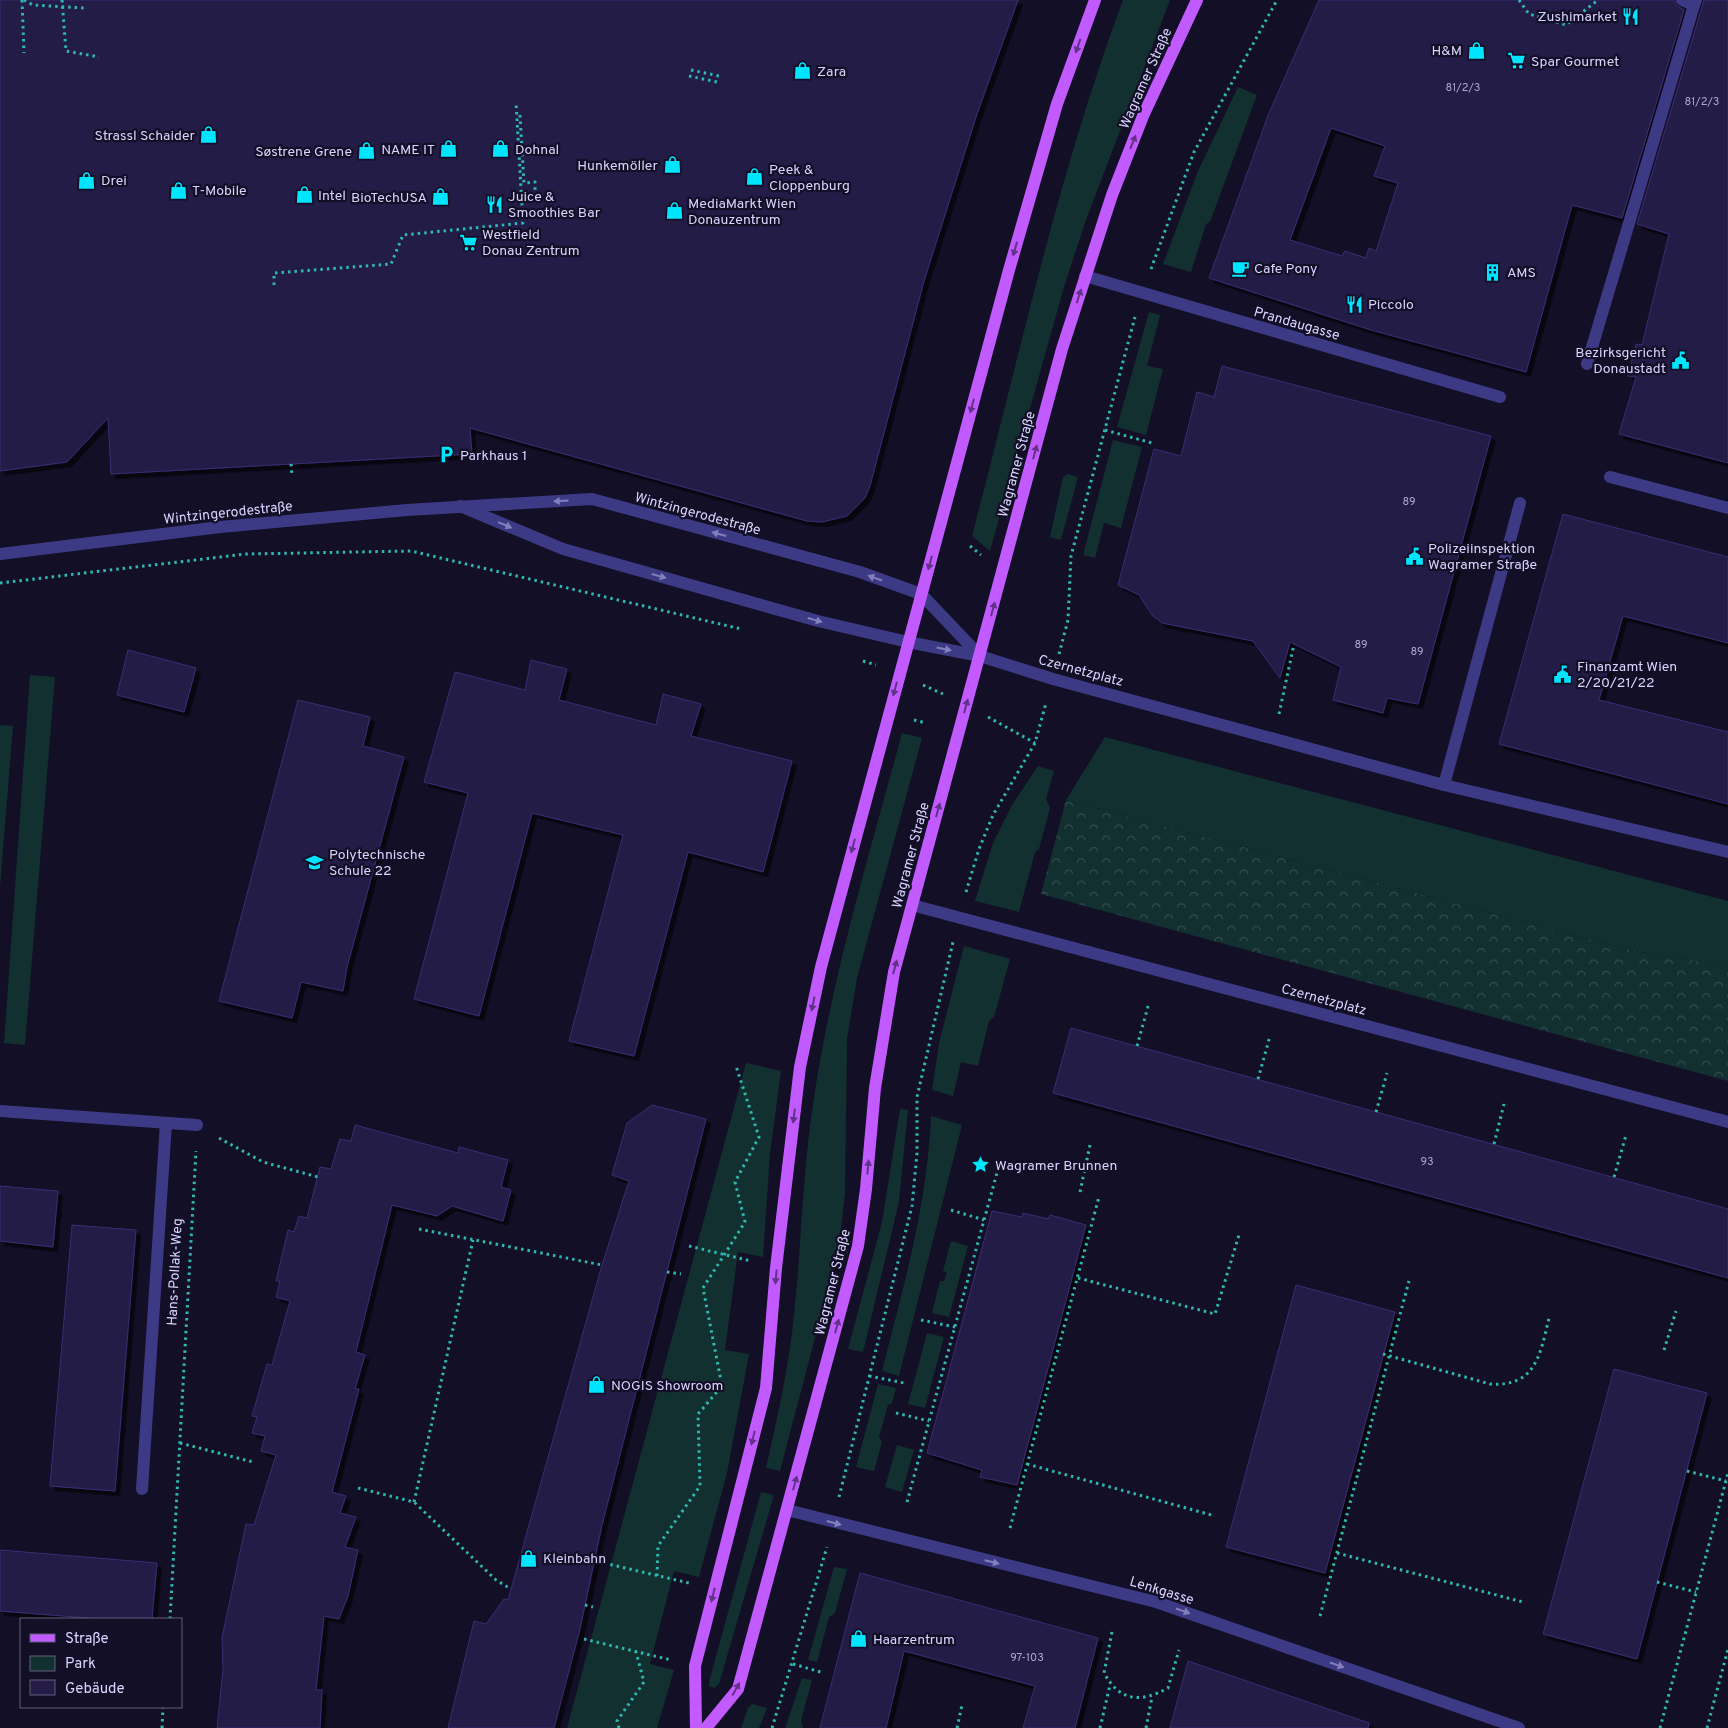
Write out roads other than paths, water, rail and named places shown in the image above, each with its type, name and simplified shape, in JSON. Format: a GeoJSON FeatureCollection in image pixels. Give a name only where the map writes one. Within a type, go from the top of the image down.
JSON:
{"type":"FeatureCollection","features":[{"type":"Feature","properties":{"kind":"main road"},"geometry":{"type":"LineString","coordinates":[[696,1728],[696,1666],[766,1388],[776,1268],[800,1067],[821,967],[1023,219],[1057,104],[1094,0]]}},
{"type":"Feature","properties":{"kind":"main road","name":"Wagramer Straße"},"geometry":{"type":"LineString","coordinates":[[706,1728],[738,1689],[858,1246],[866,1189],[875,1088],[894,972],[1062,349],[1112,195],[1143,116],[1197,0]]}},
{"type":"Feature","properties":{"kind":"street"},"geometry":{"type":"LineString","coordinates":[[1587,364],[1691,2]]}},
{"type":"Feature","properties":{"kind":"street","name":"Prandaugasse"},"geometry":{"type":"LineString","coordinates":[[1085,276],[1500,397]]}},
{"type":"Feature","properties":{"kind":"street"},"geometry":{"type":"LineString","coordinates":[[1610,477],[1728,508]]}},
{"type":"Feature","properties":{"kind":"street","name":"Wintzingerodestraße"},"geometry":{"type":"LineString","coordinates":[[0,554],[220,527],[460,506],[592,500],[860,572],[921,594]]}},
{"type":"Feature","properties":{"kind":"street"},"geometry":{"type":"LineString","coordinates":[[1444,785],[1520,503]]}},
{"type":"Feature","properties":{"kind":"street","name":"Wintzingerodestraße"},"geometry":{"type":"LineString","coordinates":[[460,506],[563,549],[827,623],[908,642]]}},
{"type":"Feature","properties":{"kind":"street"},"geometry":{"type":"LineString","coordinates":[[921,594],[980,656]]}},
{"type":"Feature","properties":{"kind":"street","name":"Czernetzplatz"},"geometry":{"type":"LineString","coordinates":[[908,642],[980,656],[1053,679],[1444,785],[1728,852]]}},
{"type":"Feature","properties":{"kind":"street","name":"Czernetzplatz"},"geometry":{"type":"LineString","coordinates":[[912,905],[1728,1122]]}},
{"type":"Feature","properties":{"kind":"street"},"geometry":{"type":"LineString","coordinates":[[0,1110],[197,1124]]}},
{"type":"Feature","properties":{"kind":"street"},"geometry":{"type":"LineString","coordinates":[[142,1489],[166,1123]]}},
{"type":"Feature","properties":{"kind":"street","name":"Lenkgasse"},"geometry":{"type":"LineString","coordinates":[[787,1510],[1156,1602],[1519,1728]]}},
{"type":"Feature","properties":{"kind":"place","name":"Zushimarket"},"geometry":{"type":"Point","coordinates":[1631,16]}},
{"type":"Feature","properties":{"kind":"place","name":"H&M"},"geometry":{"type":"Point","coordinates":[1476,50]}},
{"type":"Feature","properties":{"kind":"place","name":"Spar Gourmet"},"geometry":{"type":"Point","coordinates":[1517,61]}},
{"type":"Feature","properties":{"kind":"place","name":"Zara"},"geometry":{"type":"Point","coordinates":[803,71]}},
{"type":"Feature","properties":{"kind":"place","name":"Strassl Schaider"},"geometry":{"type":"Point","coordinates":[209,135]}},
{"type":"Feature","properties":{"kind":"place","name":"NAME IT"},"geometry":{"type":"Point","coordinates":[449,149]}},
{"type":"Feature","properties":{"kind":"place","name":"Dohnal"},"geometry":{"type":"Point","coordinates":[501,149]}},
{"type":"Feature","properties":{"kind":"place","name":"Søstrene Grene"},"geometry":{"type":"Point","coordinates":[366,151]}},
{"type":"Feature","properties":{"kind":"place","name":"Hunkemöller"},"geometry":{"type":"Point","coordinates":[672,165]}},
{"type":"Feature","properties":{"kind":"place","name":"Peek & Cloppenburg"},"geometry":{"type":"Point","coordinates":[755,177]}},
{"type":"Feature","properties":{"kind":"place","name":"Drei"},"geometry":{"type":"Point","coordinates":[87,180]}},
{"type":"Feature","properties":{"kind":"place","name":"T-Mobile"},"geometry":{"type":"Point","coordinates":[178,190]}},
{"type":"Feature","properties":{"kind":"place","name":"Intel"},"geometry":{"type":"Point","coordinates":[304,195]}},
{"type":"Feature","properties":{"kind":"place","name":"BioTechUSA"},"geometry":{"type":"Point","coordinates":[441,197]}},
{"type":"Feature","properties":{"kind":"place","name":"Juice & Smoothies Bar"},"geometry":{"type":"Point","coordinates":[494,204]}},
{"type":"Feature","properties":{"kind":"place","name":"MediaMarkt Wien Donauzentrum"},"geometry":{"type":"Point","coordinates":[674,211]}},
{"type":"Feature","properties":{"kind":"place","name":"Westfield Donau Zentrum"},"geometry":{"type":"Point","coordinates":[468,242]}},
{"type":"Feature","properties":{"kind":"place","name":"Cafe Pony"},"geometry":{"type":"Point","coordinates":[1240,268]}},
{"type":"Feature","properties":{"kind":"place","name":"AMS"},"geometry":{"type":"Point","coordinates":[1493,272]}},
{"type":"Feature","properties":{"kind":"place","name":"Piccolo"},"geometry":{"type":"Point","coordinates":[1354,304]}},
{"type":"Feature","properties":{"kind":"place","name":"Bezirksgericht Donaustadt"},"geometry":{"type":"Point","coordinates":[1680,360]}},
{"type":"Feature","properties":{"kind":"place","name":"Parkhaus 1"},"geometry":{"type":"Point","coordinates":[446,455]}},
{"type":"Feature","properties":{"kind":"place","name":"Polizeiinspektion Wagramer Straße"},"geometry":{"type":"Point","coordinates":[1414,556]}},
{"type":"Feature","properties":{"kind":"place","name":"Finanzamt Wien 2/20/21/22"},"geometry":{"type":"Point","coordinates":[1563,674]}},
{"type":"Feature","properties":{"kind":"place","name":"Polytechnische Schule 22"},"geometry":{"type":"Point","coordinates":[315,862]}},
{"type":"Feature","properties":{"kind":"place","name":"Wagramer Brunnen"},"geometry":{"type":"Point","coordinates":[981,1165]}},
{"type":"Feature","properties":{"kind":"place","name":"NOGIS Showroom"},"geometry":{"type":"Point","coordinates":[597,1385]}},
{"type":"Feature","properties":{"kind":"place","name":"Kleinbahn"},"geometry":{"type":"Point","coordinates":[529,1558]}},
{"type":"Feature","properties":{"kind":"place","name":"Haarzentrum"},"geometry":{"type":"Point","coordinates":[859,1639]}}]}
